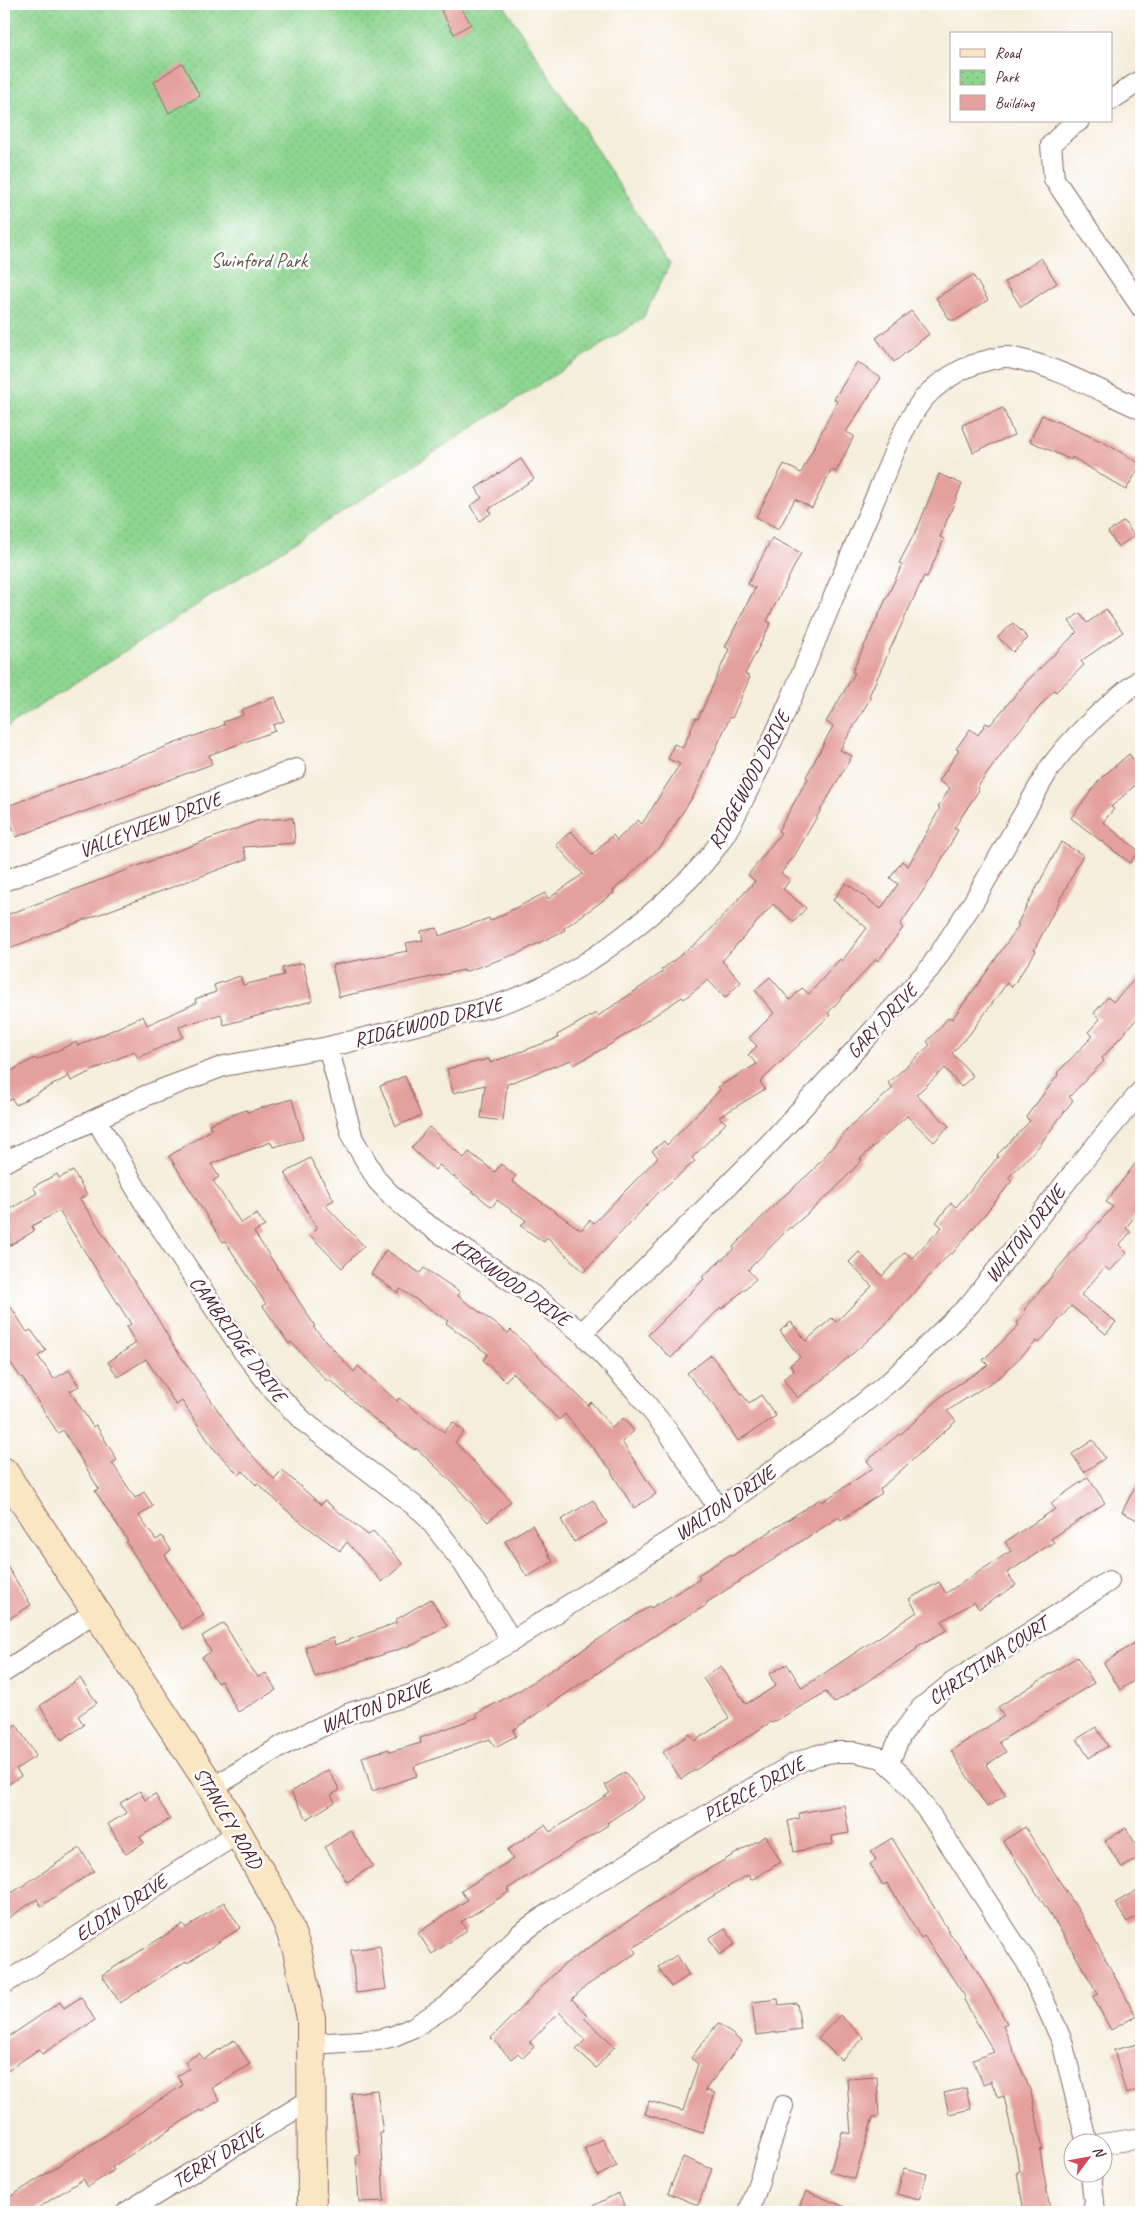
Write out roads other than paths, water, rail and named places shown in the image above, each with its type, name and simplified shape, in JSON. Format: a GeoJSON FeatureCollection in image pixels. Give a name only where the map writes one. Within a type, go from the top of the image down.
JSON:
{"type":"FeatureCollection","features":[{"type":"Feature","properties":{"kind":"street"},"geometry":{"type":"LineString","coordinates":[[1112,99],[1141,80]]}},
{"type":"Feature","properties":{"kind":"street"},"geometry":{"type":"LineString","coordinates":[[1078,122],[1066,130],[1051,145],[1054,179],[1141,307]]}},
{"type":"Feature","properties":{"kind":"street","name":"RIDGEWOOD DRIVE"},"geometry":{"type":"LineString","coordinates":[[4,1162],[147,1095],[224,1066],[328,1047],[510,1001],[564,977],[594,959],[627,934],[696,872],[723,838],[775,738],[848,559],[910,418],[929,393],[966,368],[987,360],[1012,357],[1052,370],[1140,407]]}},
{"type":"Feature","properties":{"kind":"street","name":"GARY DRIVE"},"geometry":{"type":"LineString","coordinates":[[582,1333],[771,1142],[930,968],[974,901],[1058,755],[1096,716],[1141,679]]}},
{"type":"Feature","properties":{"kind":"street","name":"VALLEYVIEW DRIVE"},"geometry":{"type":"LineString","coordinates":[[4,881],[296,769]]}},
{"type":"Feature","properties":{"kind":"street","name":"KIRKWOOD DRIVE"},"geometry":{"type":"LineString","coordinates":[[328,1047],[353,1139],[377,1180],[392,1196],[416,1216],[534,1296],[582,1333],[636,1390],[667,1430],[719,1509]]}},
{"type":"Feature","properties":{"kind":"street","name":"WALTON DRIVE"},"geometry":{"type":"LineString","coordinates":[[212,1788],[284,1744],[350,1713],[420,1690],[450,1676],[512,1641],[719,1509],[839,1423],[894,1378],[970,1304],[1078,1167],[1141,1091]]}},
{"type":"Feature","properties":{"kind":"street","name":"CAMBRIDGE DRIVE"},"geometry":{"type":"LineString","coordinates":[[96,1119],[144,1204],[243,1352],[274,1391],[303,1421],[424,1513],[463,1563],[512,1641]]}},
{"type":"Feature","properties":{"kind":"street","name":"STANLEY ROAD"},"geometry":{"type":"LineString","coordinates":[[4,1472],[212,1788],[280,1908],[297,1950],[311,2018],[312,2212]]}},
{"type":"Feature","properties":{"kind":"street","name":"CHRISTINA COURT"},"geometry":{"type":"LineString","coordinates":[[889,1762],[901,1735],[920,1708],[952,1684],[1109,1580]]}},
{"type":"Feature","properties":{"kind":"street"},"geometry":{"type":"LineString","coordinates":[[4,1672],[95,1612]]}},
{"type":"Feature","properties":{"kind":"street","name":"PIERCE DRIVE"},"geometry":{"type":"LineString","coordinates":[[312,2044],[377,2040],[394,2036],[414,2027],[448,2005],[520,1934],[553,1910],[720,1806],[796,1763],[818,1755],[834,1752],[855,1752],[882,1758],[889,1762]]}},
{"type":"Feature","properties":{"kind":"street"},"geometry":{"type":"LineString","coordinates":[[889,1762],[932,1816],[1027,1962],[1062,2041],[1085,2134]]}},
{"type":"Feature","properties":{"kind":"street","name":"ELDIN DRIVE"},"geometry":{"type":"LineString","coordinates":[[4,1984],[238,1833]]}},
{"type":"Feature","properties":{"kind":"street","name":"TERRY DRIVE"},"geometry":{"type":"LineString","coordinates":[[127,2212],[310,2100]]}},
{"type":"Feature","properties":{"kind":"street"},"geometry":{"type":"LineString","coordinates":[[749,2212],[783,2106]]}},
{"type":"Feature","properties":{"kind":"street"},"geometry":{"type":"LineString","coordinates":[[1112,2142],[1141,2138]]}},
{"type":"Feature","properties":{"kind":"street"},"geometry":{"type":"LineString","coordinates":[[1092,2184],[1095,2212]]}},
{"type":"Feature","properties":{"kind":"park label","name":"Swinford Park"},"geometry":{"type":"Point","coordinates":[259,260]}}]}
